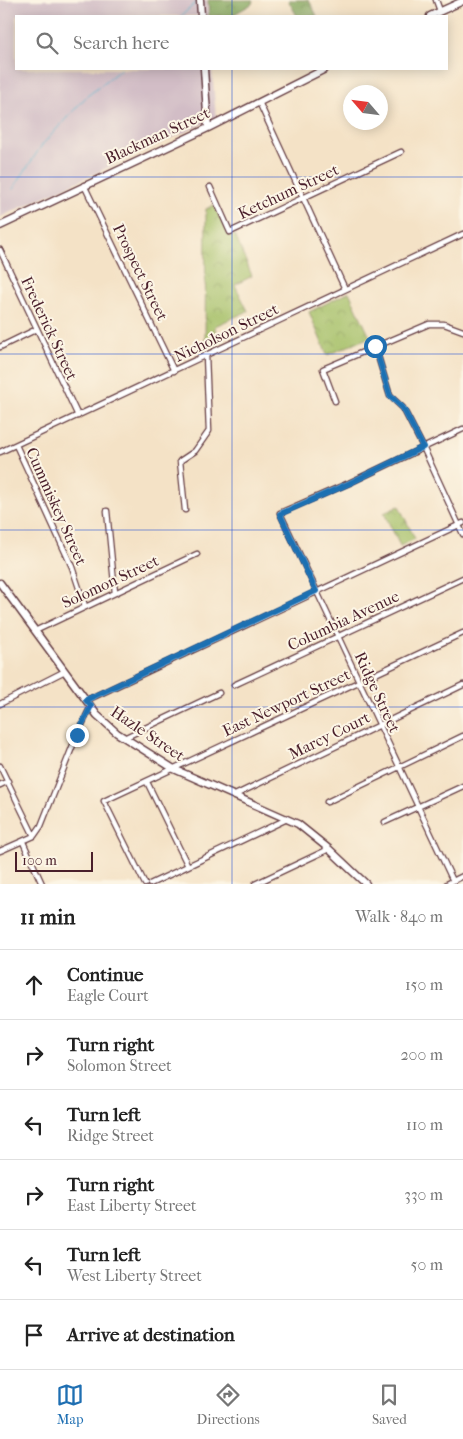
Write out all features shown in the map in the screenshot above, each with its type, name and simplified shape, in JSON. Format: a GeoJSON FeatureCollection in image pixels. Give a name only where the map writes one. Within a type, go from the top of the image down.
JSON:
{"type":"FeatureCollection","features":[{"type":"Feature","properties":{"kind":"main road"},"geometry":{"type":"LineString","coordinates":[[200,0],[201,15]]}},
{"type":"Feature","properties":{"kind":"main road"},"geometry":{"type":"LineString","coordinates":[[432,15],[463,1]]}},
{"type":"Feature","properties":{"kind":"main road"},"geometry":{"type":"LineString","coordinates":[[204,70],[208,128]]}},
{"type":"Feature","properties":{"kind":"main road","name":"Blackman Street"},"geometry":{"type":"LineString","coordinates":[[0,226],[208,128],[323,70]]}},
{"type":"Feature","properties":{"kind":"main road","name":"Hazle Street"},"geometry":{"type":"LineString","coordinates":[[1,586],[97,716],[108,726],[174,769],[298,824],[329,849],[365,884]]}},
{"type":"Feature","properties":{"kind":"street"},"geometry":{"type":"LineString","coordinates":[[436,0],[440,11]]}},
{"type":"Feature","properties":{"kind":"street"},"geometry":{"type":"LineString","coordinates":[[259,102],[345,289]]}},
{"type":"Feature","properties":{"kind":"street","name":"Ketchum Street"},"geometry":{"type":"LineString","coordinates":[[210,187],[230,232],[401,152]]}},
{"type":"Feature","properties":{"kind":"street","name":"Prospect Street"},"geometry":{"type":"LineString","coordinates":[[84,185],[174,371]]}},
{"type":"Feature","properties":{"kind":"street","name":"Nicholson Street"},"geometry":{"type":"LineString","coordinates":[[0,452],[463,234]]}},
{"type":"Feature","properties":{"kind":"street","name":"Frederick Street"},"geometry":{"type":"LineString","coordinates":[[0,250],[78,416]]}},
{"type":"Feature","properties":{"kind":"street"},"geometry":{"type":"LineString","coordinates":[[335,401],[323,369],[429,324],[444,324],[463,331]]}},
{"type":"Feature","properties":{"kind":"street"},"geometry":{"type":"LineString","coordinates":[[0,347],[37,329]]}},
{"type":"Feature","properties":{"kind":"street"},"geometry":{"type":"LineString","coordinates":[[375,346],[390,396],[403,408],[461,524],[463,534]]}},
{"type":"Feature","properties":{"kind":"street"},"geometry":{"type":"LineString","coordinates":[[185,510],[180,461],[195,451],[209,431],[206,355]]}},
{"type":"Feature","properties":{"kind":"street"},"geometry":{"type":"LineString","coordinates":[[423,447],[463,429]]}},
{"type":"Feature","properties":{"kind":"street","name":"Cummiskey Street"},"geometry":{"type":"LineString","coordinates":[[16,445],[72,567],[85,606]]}},
{"type":"Feature","properties":{"kind":"street","name":"Ridge Street"},"geometry":{"type":"LineString","coordinates":[[423,447],[350,483],[280,514],[453,881]]}},
{"type":"Feature","properties":{"kind":"street"},"geometry":{"type":"LineString","coordinates":[[107,511],[114,593]]}},
{"type":"Feature","properties":{"kind":"street"},"geometry":{"type":"LineString","coordinates":[[0,851],[34,836],[41,826],[89,703],[316,591],[461,524]]}},
{"type":"Feature","properties":{"kind":"street","name":"Solomon Street"},"geometry":{"type":"LineString","coordinates":[[35,631],[197,554]]}},
{"type":"Feature","properties":{"kind":"street","name":"Columbia Avenue"},"geometry":{"type":"LineString","coordinates":[[234,685],[463,578]]}},
{"type":"Feature","properties":{"kind":"street","name":"East Newport Street"},"geometry":{"type":"LineString","coordinates":[[145,884],[104,801],[463,633]]}},
{"type":"Feature","properties":{"kind":"street"},"geometry":{"type":"LineString","coordinates":[[0,704],[65,672]]}},
{"type":"Feature","properties":{"kind":"street","name":"Marcy Court"},"geometry":{"type":"LineString","coordinates":[[233,796],[463,685]]}},
{"type":"Feature","properties":{"kind":"street"},"geometry":{"type":"LineString","coordinates":[[124,738],[219,693]]}},
{"type":"Feature","properties":{"kind":"street"},"geometry":{"type":"LineString","coordinates":[[327,802],[463,736]]}},
{"type":"Feature","properties":{"kind":"street"},"geometry":{"type":"LineString","coordinates":[[0,766],[34,836]]}},
{"type":"Feature","properties":{"kind":"street"},"geometry":{"type":"LineString","coordinates":[[0,785],[8,782]]}},
{"type":"Feature","properties":{"kind":"street"},"geometry":{"type":"LineString","coordinates":[[147,782],[188,866]]}},
{"type":"Feature","properties":{"kind":"street"},"geometry":{"type":"LineString","coordinates":[[385,822],[463,786]]}},
{"type":"Feature","properties":{"kind":"street"},"geometry":{"type":"LineString","coordinates":[[150,884],[288,818]]}},
{"type":"Feature","properties":{"kind":"street"},"geometry":{"type":"LineString","coordinates":[[23,842],[42,884]]}},
{"type":"Feature","properties":{"kind":"street"},"geometry":{"type":"LineString","coordinates":[[256,884],[329,849]]}},
{"type":"Feature","properties":{"kind":"street"},"geometry":{"type":"LineString","coordinates":[[447,884],[463,876]]}},
{"type":"Feature","properties":{"kind":"shaded area"},"geometry":{"type":"Polygon","coordinates":[[[0,0],[207,0],[208,15],[15,15],[15,70],[212,70],[216,118],[0,217],[0,0]]]}},
{"type":"Feature","properties":{"kind":"green space"},"geometry":{"type":"Polygon","coordinates":[[[208,0],[253,0],[252,4],[233,15],[209,15],[208,0]]]}},
{"type":"Feature","properties":{"kind":"green space"},"geometry":{"type":"Polygon","coordinates":[[[288,0],[309,0],[316,15],[296,15],[288,0]]]}},
{"type":"Feature","properties":{"kind":"green space"},"geometry":{"type":"Polygon","coordinates":[[[214,205],[230,236],[235,235],[252,276],[235,285],[248,311],[215,326],[216,343],[205,347],[206,209],[214,205]]]}},
{"type":"Feature","properties":{"kind":"green space"},"geometry":{"type":"Polygon","coordinates":[[[349,292],[370,337],[327,355],[309,312],[349,292]]]}},
{"type":"Feature","properties":{"kind":"green space"},"geometry":{"type":"Polygon","coordinates":[[[399,506],[415,539],[400,546],[384,513],[399,506]]]}},
{"type":"Feature","properties":{"kind":"waterway"},"geometry":{"type":"LineString","coordinates":[[182,15],[197,2]]}},
{"type":"Feature","properties":{"kind":"waterway"},"geometry":{"type":"LineString","coordinates":[[13,189],[42,145],[85,98],[120,70]]}},
{"type":"Feature","properties":{"kind":"route"},"geometry":{"type":"LineString","coordinates":[[77,735],[91,706],[86,700],[316,591],[280,514],[350,483],[423,447],[403,408],[390,396],[375,346]]}}]}
